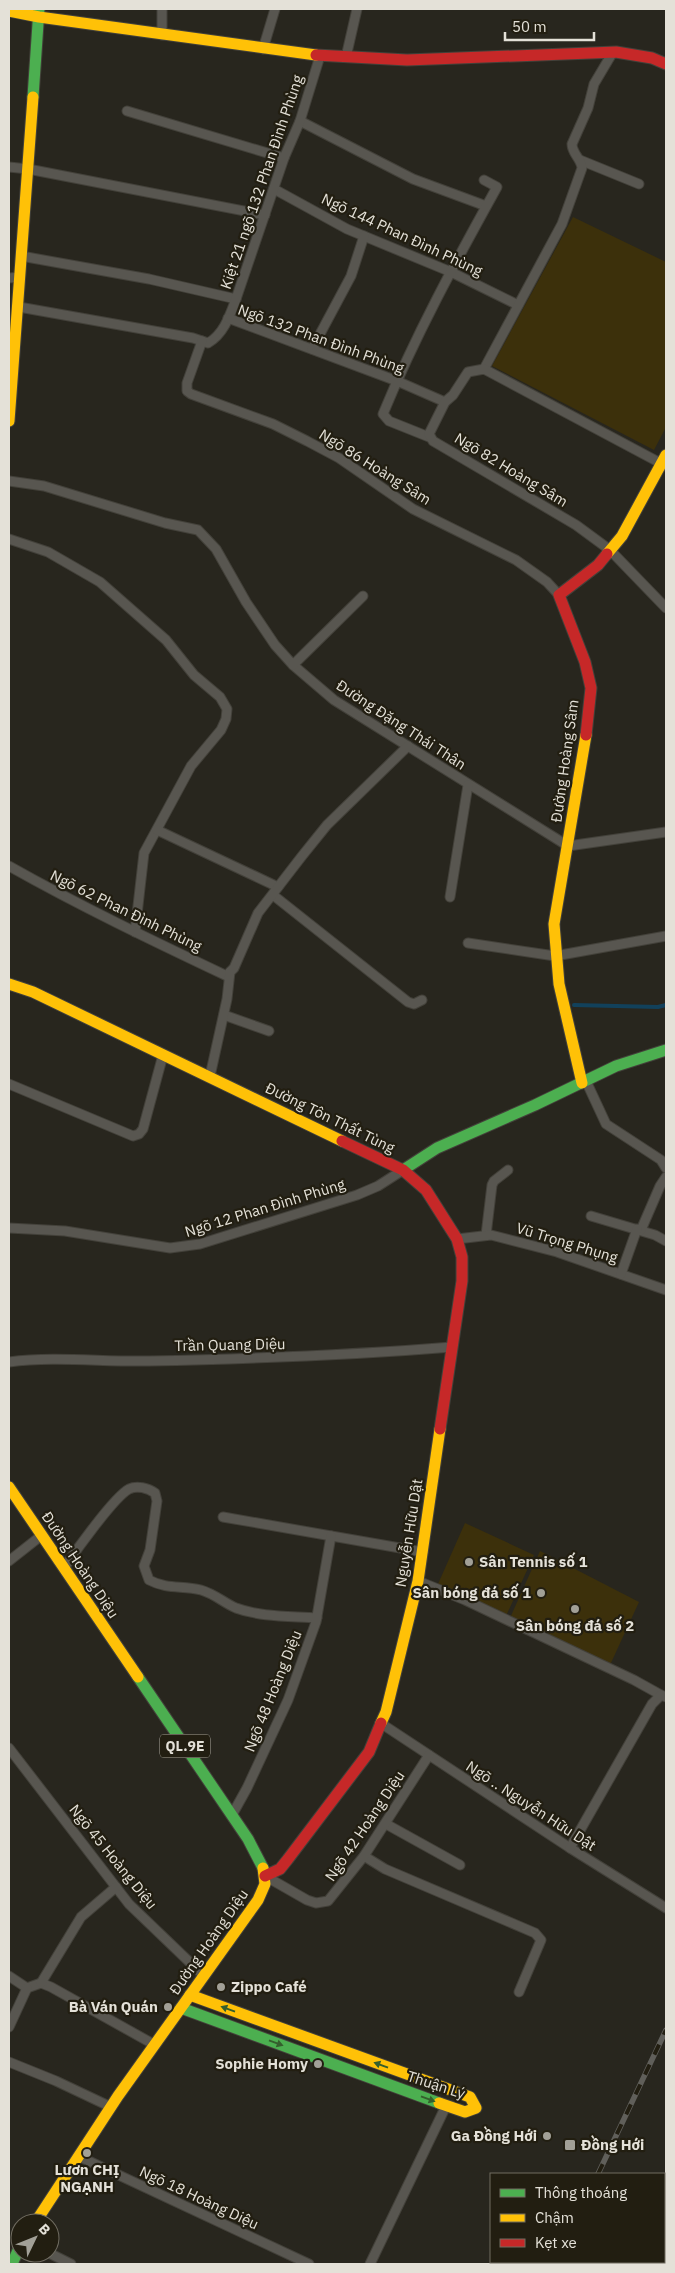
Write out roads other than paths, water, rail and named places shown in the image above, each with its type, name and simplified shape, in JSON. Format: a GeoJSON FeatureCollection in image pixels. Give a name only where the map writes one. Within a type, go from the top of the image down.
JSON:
{"type":"FeatureCollection","features":[{"type":"Feature","properties":{"kind":"street"},"geometry":{"type":"LineString","coordinates":[[162,9],[162,35]]}},
{"type":"Feature","properties":{"kind":"street"},"geometry":{"type":"LineString","coordinates":[[262,49],[275,9]]}},
{"type":"Feature","properties":{"kind":"street"},"geometry":{"type":"LineString","coordinates":[[346,57],[357,9]]}},
{"type":"Feature","properties":{"kind":"street"},"geometry":{"type":"LineString","coordinates":[[9,11],[39,13],[162,35],[320,56],[407,60],[613,52],[652,58],[666,64]]}},
{"type":"Feature","properties":{"kind":"street"},"geometry":{"type":"LineString","coordinates":[[9,421],[19,307],[14,277],[21,256],[39,13]]}},
{"type":"Feature","properties":{"kind":"street"},"geometry":{"type":"LineString","coordinates":[[613,52],[594,84],[588,108],[572,144],[573,152],[580,160],[639,184]]}},
{"type":"Feature","properties":{"kind":"street","name":"Kiệt 21 ngõ 132 Phan Đình Phùng"},"geometry":{"type":"LineString","coordinates":[[228,318],[284,158],[300,120],[320,56]]}},
{"type":"Feature","properties":{"kind":"street"},"geometry":{"type":"LineString","coordinates":[[127,112],[284,158]]}},
{"type":"Feature","properties":{"kind":"street"},"geometry":{"type":"LineString","coordinates":[[300,120],[413,179],[486,206]]}},
{"type":"Feature","properties":{"kind":"street"},"geometry":{"type":"LineString","coordinates":[[484,369],[562,224],[582,168],[580,160]]}},
{"type":"Feature","properties":{"kind":"street"},"geometry":{"type":"LineString","coordinates":[[9,167],[28,169],[265,215]]}},
{"type":"Feature","properties":{"kind":"street"},"geometry":{"type":"LineString","coordinates":[[397,381],[451,272],[497,187],[484,180]]}},
{"type":"Feature","properties":{"kind":"street","name":"Ngõ 144 Phan Đình Phùng"},"geometry":{"type":"LineString","coordinates":[[274,189],[364,236],[451,272],[518,305]]}},
{"type":"Feature","properties":{"kind":"street"},"geometry":{"type":"LineString","coordinates":[[312,348],[351,276],[364,236]]}},
{"type":"Feature","properties":{"kind":"street"},"geometry":{"type":"LineString","coordinates":[[21,256],[149,279],[236,298]]}},
{"type":"Feature","properties":{"kind":"street"},"geometry":{"type":"LineString","coordinates":[[19,307],[202,341]]}},
{"type":"Feature","properties":{"kind":"street","name":"Ngõ 132 Phan Đình Phùng"},"geometry":{"type":"LineString","coordinates":[[202,341],[208,343],[216,339],[228,318],[312,348],[445,402]]}},
{"type":"Feature","properties":{"kind":"street","name":"Ngõ 86 Hoàng Sâm"},"geometry":{"type":"LineString","coordinates":[[202,341],[187,384],[188,391],[191,394],[273,424],[308,440],[413,509],[516,560],[547,582],[559,595]]}},
{"type":"Feature","properties":{"kind":"street"},"geometry":{"type":"LineString","coordinates":[[429,437],[445,402],[453,396],[468,372],[484,369],[665,462],[622,536],[598,564],[573,586],[559,595]]}},
{"type":"Feature","properties":{"kind":"street","name":"Ngõ 82 Hoàng Sâm"},"geometry":{"type":"LineString","coordinates":[[397,381],[384,416],[389,421],[429,437],[576,525],[610,550],[666,608]]}},
{"type":"Feature","properties":{"kind":"street","name":"Đường Đặng Thái Thân"},"geometry":{"type":"LineString","coordinates":[[9,481],[44,486],[165,523],[198,530],[216,548],[246,602],[275,645],[293,665],[334,700],[568,846]]}},
{"type":"Feature","properties":{"kind":"street"},"geometry":{"type":"LineString","coordinates":[[9,539],[48,552],[100,582],[166,640],[194,675],[225,704],[227,715],[221,730],[185,776],[144,853],[136,932]]}},
{"type":"Feature","properties":{"kind":"street","name":"Đường Hoàng Sâm"},"geometry":{"type":"LineString","coordinates":[[559,595],[585,662],[591,688],[587,730],[554,924],[555,956],[584,1082]]}},
{"type":"Feature","properties":{"kind":"street"},"geometry":{"type":"LineString","coordinates":[[293,665],[363,596]]}},
{"type":"Feature","properties":{"kind":"street"},"geometry":{"type":"LineString","coordinates":[[210,1076],[224,1015],[230,972],[234,968],[258,913],[327,825],[408,746]]}},
{"type":"Feature","properties":{"kind":"street"},"geometry":{"type":"LineString","coordinates":[[450,897],[468,785]]}},
{"type":"Feature","properties":{"kind":"street"},"geometry":{"type":"LineString","coordinates":[[157,830],[278,887]]}},
{"type":"Feature","properties":{"kind":"street"},"geometry":{"type":"LineString","coordinates":[[568,846],[666,832]]}},
{"type":"Feature","properties":{"kind":"street","name":"Ngõ 62 Phan Đình Phùng"},"geometry":{"type":"LineString","coordinates":[[9,866],[60,894],[227,976],[230,972]]}},
{"type":"Feature","properties":{"kind":"street"},"geometry":{"type":"LineString","coordinates":[[273,896],[408,1002],[414,1004],[422,1000]]}},
{"type":"Feature","properties":{"kind":"street"},"geometry":{"type":"LineString","coordinates":[[468,943],[555,956],[666,936]]}},
{"type":"Feature","properties":{"kind":"street","name":"Đường Tôn Thất Tùng"},"geometry":{"type":"LineString","coordinates":[[9,984],[33,992],[403,1170],[437,1148],[616,1066],[666,1050]]}},
{"type":"Feature","properties":{"kind":"street"},"geometry":{"type":"LineString","coordinates":[[224,1015],[268,1031]]}},
{"type":"Feature","properties":{"kind":"street"},"geometry":{"type":"LineString","coordinates":[[9,1084],[133,1136],[143,1130],[163,1055]]}},
{"type":"Feature","properties":{"kind":"street"},"geometry":{"type":"LineString","coordinates":[[584,1082],[606,1124],[661,1160],[666,1168]]}},
{"type":"Feature","properties":{"kind":"street","name":"Ngõ 12 Phan Đình Phùng"},"geometry":{"type":"LineString","coordinates":[[9,1228],[57,1230],[170,1248],[182,1247],[200,1244],[356,1195],[378,1186],[403,1170]]}},
{"type":"Feature","properties":{"kind":"street","name":"Nguyễn Hữu Dật"},"geometry":{"type":"LineString","coordinates":[[265,1876],[280,1868],[288,1860],[369,1752],[382,1724],[418,1581],[462,1281],[462,1258],[457,1239],[426,1190],[403,1170]]}},
{"type":"Feature","properties":{"kind":"street"},"geometry":{"type":"LineString","coordinates":[[486,1235],[492,1185],[494,1180],[508,1170]]}},
{"type":"Feature","properties":{"kind":"street"},"geometry":{"type":"LineString","coordinates":[[621,1274],[639,1230],[666,1177]]}},
{"type":"Feature","properties":{"kind":"street"},"geometry":{"type":"LineString","coordinates":[[591,1216],[666,1240]]}},
{"type":"Feature","properties":{"kind":"street","name":"Vũ Trọng Phụng"},"geometry":{"type":"LineString","coordinates":[[457,1239],[486,1235],[557,1252],[666,1290]]}},
{"type":"Feature","properties":{"kind":"street","name":"Trần Quang Diệu"},"geometry":{"type":"LineString","coordinates":[[9,1362],[39,1358],[146,1361],[286,1358],[452,1347]]}},
{"type":"Feature","properties":{"kind":"street","name":"Đường Hoàng Diệu"},"geometry":{"type":"LineString","coordinates":[[9,1487],[13,1496],[42,1535],[232,1815],[251,1845],[265,1876],[262,1893],[110,2107],[41,2213]]}},
{"type":"Feature","properties":{"kind":"street"},"geometry":{"type":"LineString","coordinates":[[64,1568],[88,1534],[117,1501],[129,1489],[142,1487],[155,1493],[156,1501],[150,1550],[144,1566],[149,1580],[162,1586],[211,1593],[234,1607],[252,1613],[317,1618]]}},
{"type":"Feature","properties":{"kind":"street"},"geometry":{"type":"LineString","coordinates":[[223,1517],[422,1552]]}},
{"type":"Feature","properties":{"kind":"street"},"geometry":{"type":"LineString","coordinates":[[9,1561],[42,1535]]}},
{"type":"Feature","properties":{"kind":"street","name":"Ngõ 48 Hoàng Diệu"},"geometry":{"type":"LineString","coordinates":[[232,1815],[281,1716],[317,1618],[331,1536]]}},
{"type":"Feature","properties":{"kind":"street"},"geometry":{"type":"LineString","coordinates":[[418,1581],[500,1617],[664,1696],[652,1704],[570,1848]]}},
{"type":"Feature","properties":{"kind":"street","name":"Ngõ .. Nguyễn Hữu Dật"},"geometry":{"type":"LineString","coordinates":[[382,1724],[570,1848],[666,1908]]}},
{"type":"Feature","properties":{"kind":"street","name":"Ngõ 45 Hoàng Diệu"},"geometry":{"type":"LineString","coordinates":[[9,1749],[129,1904],[204,1976]]}},
{"type":"Feature","properties":{"kind":"street","name":"Ngõ 42 Hoàng Diệu"},"geometry":{"type":"LineString","coordinates":[[265,1876],[316,1904],[328,1901],[336,1894],[364,1856],[429,1755]]}},
{"type":"Feature","properties":{"kind":"street"},"geometry":{"type":"LineString","coordinates":[[386,1824],[460,1865]]}},
{"type":"Feature","properties":{"kind":"street"},"geometry":{"type":"LineString","coordinates":[[364,1856],[385,1869],[535,1933],[541,1940],[540,1945],[519,1992]]}},
{"type":"Feature","properties":{"kind":"street"},"geometry":{"type":"LineString","coordinates":[[9,2028],[27,1988],[41,1983],[81,1916],[116,1887]]}},
{"type":"Feature","properties":{"kind":"street"},"geometry":{"type":"LineString","coordinates":[[9,1976],[27,1988]]}},
{"type":"Feature","properties":{"kind":"street"},"geometry":{"type":"LineString","coordinates":[[41,1983],[155,2044]]}},
{"type":"Feature","properties":{"kind":"street","name":"Thuận Lý"},"geometry":{"type":"LineString","coordinates":[[181,2008],[446,2106],[465,2112],[476,2108],[470,2097],[190,1995]]}},
{"type":"Feature","properties":{"kind":"street"},"geometry":{"type":"LineString","coordinates":[[9,2062],[56,2081],[110,2107]]}},
{"type":"Feature","properties":{"kind":"street"},"geometry":{"type":"LineString","coordinates":[[370,2264],[446,2106]]}},
{"type":"Feature","properties":{"kind":"street","name":"Ngõ 18 Hoàng Diệu"},"geometry":{"type":"LineString","coordinates":[[78,2156],[308,2264]]}},
{"type":"Feature","properties":{"kind":"waterway"},"geometry":{"type":"LineString","coordinates":[[574,1005],[658,1007],[666,1005]]}},
{"type":"Feature","properties":{"kind":"railway"},"geometry":{"type":"LineString","coordinates":[[598,2173],[666,2030]]}},
{"type":"Feature","properties":{"kind":"place","name":"Sân Tennis số 1"},"geometry":{"type":"Point","coordinates":[469,1562]}},
{"type":"Feature","properties":{"kind":"place","name":"Sân bóng đá số 1"},"geometry":{"type":"Point","coordinates":[541,1593]}},
{"type":"Feature","properties":{"kind":"place","name":"Sân bóng đá số 2"},"geometry":{"type":"Point","coordinates":[575,1609]}},
{"type":"Feature","properties":{"kind":"place","name":"Zippo Café"},"geometry":{"type":"Point","coordinates":[221,1987]}},
{"type":"Feature","properties":{"kind":"place","name":"Bà Ván Quán"},"geometry":{"type":"Point","coordinates":[168,2007]}},
{"type":"Feature","properties":{"kind":"place","name":"Sophie Homy"},"geometry":{"type":"Point","coordinates":[318,2064]}},
{"type":"Feature","properties":{"kind":"place","name":"Ga Đồng Hới"},"geometry":{"type":"Point","coordinates":[547,2136]}},
{"type":"Feature","properties":{"kind":"place","name":"Đồng Hới"},"geometry":{"type":"Point","coordinates":[570,2145]}},
{"type":"Feature","properties":{"kind":"place","name":"Lươn CHỊ NGẠNH"},"geometry":{"type":"Point","coordinates":[87,2153]}}]}
